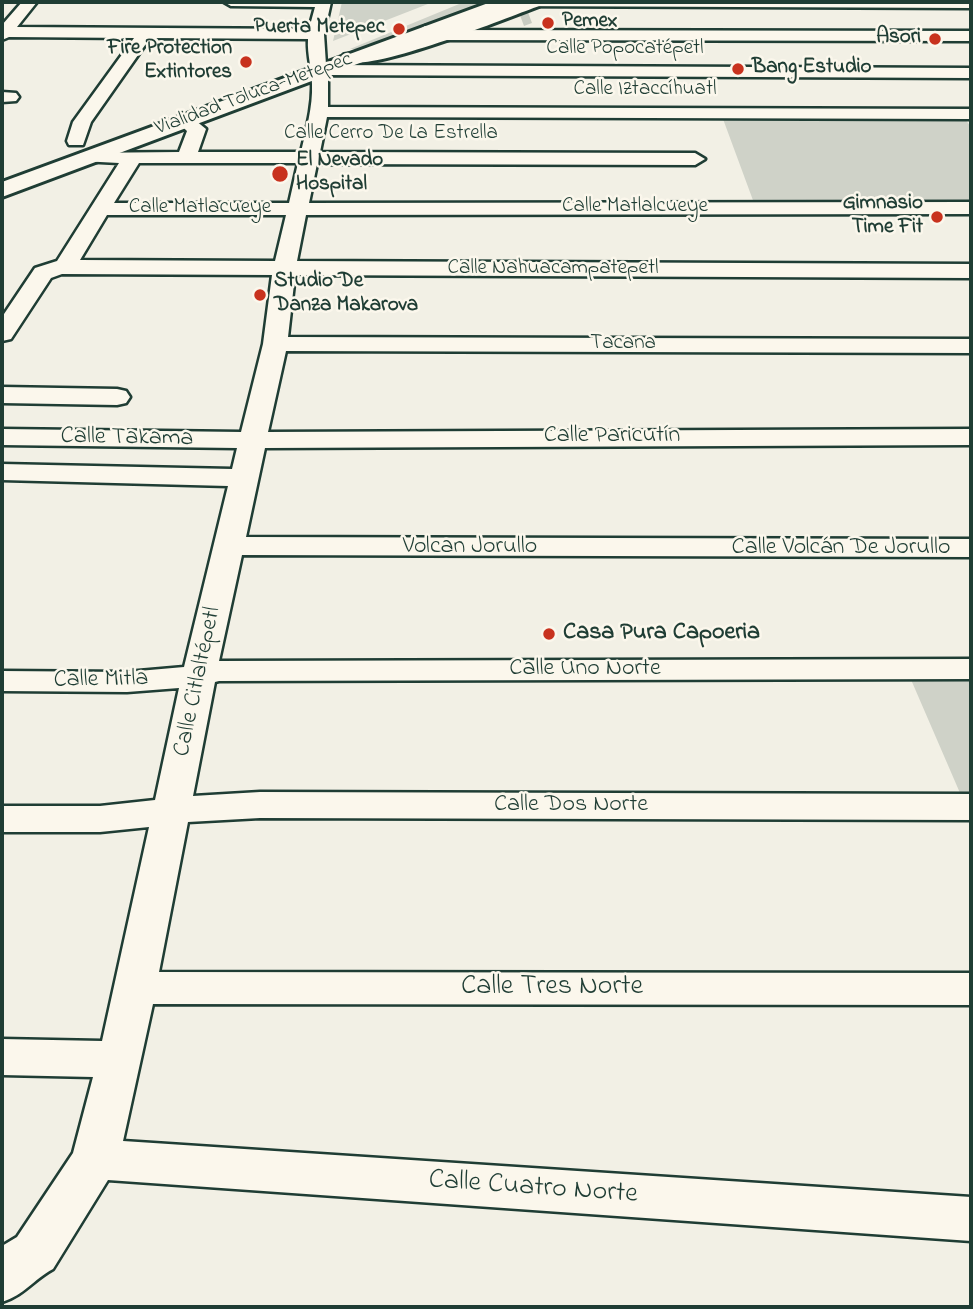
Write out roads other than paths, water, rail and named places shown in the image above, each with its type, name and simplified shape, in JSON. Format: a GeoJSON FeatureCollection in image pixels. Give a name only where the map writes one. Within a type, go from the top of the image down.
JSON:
{"type":"FeatureCollection","features":[{"type":"Feature","properties":{"kind":"main road"},"geometry":{"type":"LineString","coordinates":[[351,46],[382,55],[506,2]]}},
{"type":"Feature","properties":{"kind":"main road"},"geometry":{"type":"LineString","coordinates":[[431,34],[531,9]]}},
{"type":"Feature","properties":{"kind":"main road","name":"Vialidad Toluca-Metepec"},"geometry":{"type":"LineString","coordinates":[[2,190],[82,149],[317,52],[351,46],[429,11]]}},
{"type":"Feature","properties":{"kind":"main road","name":"Vialidad Toluca-Metepec"},"geometry":{"type":"LineString","coordinates":[[2,169],[184,120],[317,52]]}},
{"type":"Feature","properties":{"kind":"street"},"geometry":{"type":"LineString","coordinates":[[3,33],[30,2]]}},
{"type":"Feature","properties":{"kind":"street"},"geometry":{"type":"LineString","coordinates":[[231,2],[323,2]]}},
{"type":"Feature","properties":{"kind":"street","name":"Calle Citlaltépetl"},"geometry":{"type":"LineString","coordinates":[[2,1279],[22,1260],[35,1253],[95,1159],[120,1059],[199,675],[275,344],[284,270],[319,112],[317,52],[323,2]]}},
{"type":"Feature","properties":{"kind":"street"},"geometry":{"type":"LineString","coordinates":[[506,2],[573,22],[574,25],[562,36]]}},
{"type":"Feature","properties":{"kind":"street"},"geometry":{"type":"LineString","coordinates":[[475,35],[531,9],[718,3],[971,4]]}},
{"type":"Feature","properties":{"kind":"street"},"geometry":{"type":"LineString","coordinates":[[718,3],[732,36]]}},
{"type":"Feature","properties":{"kind":"street"},"geometry":{"type":"LineString","coordinates":[[681,4],[696,36]]}},
{"type":"Feature","properties":{"kind":"street","name":"Calle Popocatépetl"},"geometry":{"type":"LineString","coordinates":[[3,33],[145,33],[317,52],[708,72],[971,73]]}},
{"type":"Feature","properties":{"kind":"street"},"geometry":{"type":"LineString","coordinates":[[82,149],[82,122],[145,33]]}},
{"type":"Feature","properties":{"kind":"street"},"geometry":{"type":"LineString","coordinates":[[431,34],[971,36]]}},
{"type":"Feature","properties":{"kind":"street"},"geometry":{"type":"LineString","coordinates":[[708,72],[721,114]]}},
{"type":"Feature","properties":{"kind":"street"},"geometry":{"type":"LineString","coordinates":[[747,73],[762,114]]}},
{"type":"Feature","properties":{"kind":"street","name":"Calle Iztaccíhuatl"},"geometry":{"type":"LineString","coordinates":[[319,112],[971,114]]}},
{"type":"Feature","properties":{"kind":"street"},"geometry":{"type":"LineString","coordinates":[[184,120],[197,129],[187,158]]}},
{"type":"Feature","properties":{"kind":"street","name":"Calle Cerro De La Estrella"},"geometry":{"type":"LineString","coordinates":[[82,149],[132,158],[309,163],[695,159]]}},
{"type":"Feature","properties":{"kind":"street"},"geometry":{"type":"LineString","coordinates":[[2,334],[40,276],[58,267],[102,209],[132,158]]}},
{"type":"Feature","properties":{"kind":"street"},"geometry":{"type":"LineString","coordinates":[[226,170],[309,163]]}},
{"type":"Feature","properties":{"kind":"street","name":"Calle Matlalcueye"},"geometry":{"type":"LineString","coordinates":[[298,209],[971,208]]}},
{"type":"Feature","properties":{"kind":"street","name":"Calle Matlacueye"},"geometry":{"type":"LineString","coordinates":[[102,209],[298,209]]}},
{"type":"Feature","properties":{"kind":"street","name":"Calle Nahuacampatepetl"},"geometry":{"type":"LineString","coordinates":[[58,267],[971,271]]}},
{"type":"Feature","properties":{"kind":"street","name":"Tacana"},"geometry":{"type":"LineString","coordinates":[[275,344],[971,346]]}},
{"type":"Feature","properties":{"kind":"street"},"geometry":{"type":"LineString","coordinates":[[2,396],[117,397]]}},
{"type":"Feature","properties":{"kind":"street","name":"Calle Takama"},"geometry":{"type":"LineString","coordinates":[[2,437],[252,438]]}},
{"type":"Feature","properties":{"kind":"street","name":"Calle Paricutín"},"geometry":{"type":"LineString","coordinates":[[252,438],[971,437]]}},
{"type":"Feature","properties":{"kind":"street"},"geometry":{"type":"LineString","coordinates":[[2,472],[243,478]]}},
{"type":"Feature","properties":{"kind":"street","name":"Volcan Jorullo"},"geometry":{"type":"LineString","coordinates":[[229,546],[711,549]]}},
{"type":"Feature","properties":{"kind":"street","name":"Calle Volcán De Jorullo"},"geometry":{"type":"LineString","coordinates":[[711,549],[971,548]]}},
{"type":"Feature","properties":{"kind":"street","name":"Calle Uno Norte"},"geometry":{"type":"LineString","coordinates":[[199,675],[260,670],[971,669]]}},
{"type":"Feature","properties":{"kind":"street","name":"Calle Mitla"},"geometry":{"type":"LineString","coordinates":[[2,681],[127,682],[199,675]]}},
{"type":"Feature","properties":{"kind":"street","name":"Calle Dos Norte"},"geometry":{"type":"LineString","coordinates":[[2,820],[100,819],[260,805],[971,807]]}},
{"type":"Feature","properties":{"kind":"street","name":"Calle Tres Norte"},"geometry":{"type":"LineString","coordinates":[[134,988],[971,989]]}},
{"type":"Feature","properties":{"kind":"street"},"geometry":{"type":"LineString","coordinates":[[2,1057],[120,1059]]}},
{"type":"Feature","properties":{"kind":"street","name":"Calle Cuatro Norte"},"geometry":{"type":"LineString","coordinates":[[95,1159],[971,1219]]}},
{"type":"Feature","properties":{"kind":"tunnel"},"geometry":{"type":"LineString","coordinates":[[521,18],[529,15]]}},
{"type":"Feature","properties":{"kind":"place","name":"Pemex"},"geometry":{"type":"Point","coordinates":[548,23]}},
{"type":"Feature","properties":{"kind":"place","name":"Puerta Metepec"},"geometry":{"type":"Point","coordinates":[399,29]}},
{"type":"Feature","properties":{"kind":"place","name":"Asori"},"geometry":{"type":"Point","coordinates":[935,39]}},
{"type":"Feature","properties":{"kind":"place","name":"Fire Protection Extintores"},"geometry":{"type":"Point","coordinates":[246,62]}},
{"type":"Feature","properties":{"kind":"place","name":"Bang Estudio"},"geometry":{"type":"Point","coordinates":[738,69]}},
{"type":"Feature","properties":{"kind":"place","name":"El Nevado Hospital"},"geometry":{"type":"Point","coordinates":[280,174]}},
{"type":"Feature","properties":{"kind":"place","name":"Gimnasio Time Fit"},"geometry":{"type":"Point","coordinates":[937,217]}},
{"type":"Feature","properties":{"kind":"place","name":"Studio De Danza Makarova"},"geometry":{"type":"Point","coordinates":[260,295]}},
{"type":"Feature","properties":{"kind":"place","name":"Casa Pura Capoeria"},"geometry":{"type":"Point","coordinates":[549,634]}}]}
